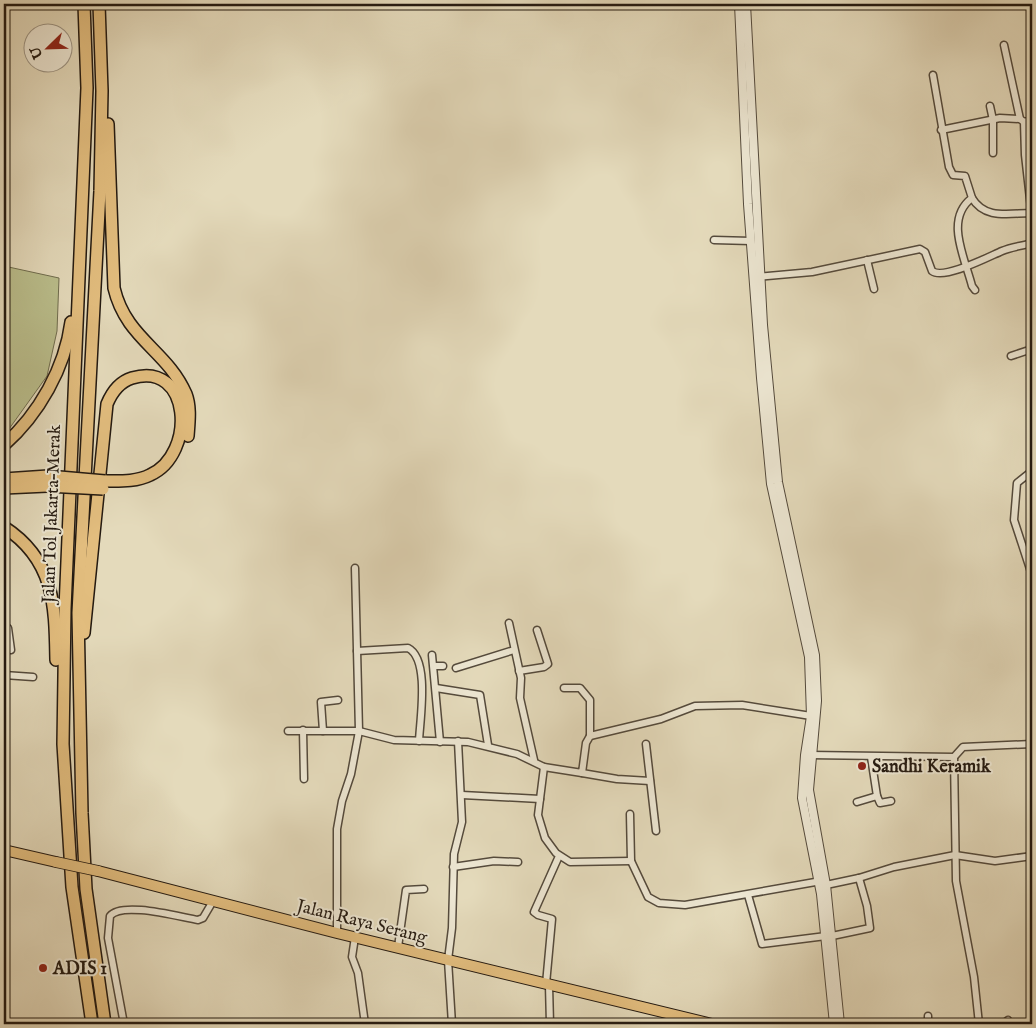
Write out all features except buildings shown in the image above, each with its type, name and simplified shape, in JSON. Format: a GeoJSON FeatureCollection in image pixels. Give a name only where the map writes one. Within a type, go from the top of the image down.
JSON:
{"type":"FeatureCollection","features":[{"type":"Feature","properties":{"kind":"highway","name":"Jalan Tol Jakarta–Merak"},"geometry":{"type":"LineString","coordinates":[[84,4],[87,88],[65,609],[63,744],[72,887],[92,1024]]}},
{"type":"Feature","properties":{"kind":"highway","name":"Jalan Tol Jakarta–Merak"},"geometry":{"type":"LineString","coordinates":[[100,4],[102,91],[100,191],[78,613],[78,682],[86,889],[105,1024]]}},
{"type":"Feature","properties":{"kind":"highway"},"geometry":{"type":"LineString","coordinates":[[4,445],[18,432],[34,412],[63,358],[69,335],[87,88]]}},
{"type":"Feature","properties":{"kind":"highway"},"geometry":{"type":"LineString","coordinates":[[4,479],[127,488],[143,484],[165,473],[176,462],[187,440],[190,415],[187,396],[173,372],[135,332],[118,306],[114,288],[108,113],[102,91]]}},
{"type":"Feature","properties":{"kind":"highway"},"geometry":{"type":"LineString","coordinates":[[78,682],[103,460],[107,404],[115,389],[127,379],[141,375],[157,377],[170,385],[178,397],[181,436],[172,458],[150,476],[104,485]]}},
{"type":"Feature","properties":{"kind":"highway"},"geometry":{"type":"LineString","coordinates":[[4,488],[47,481]]}},
{"type":"Feature","properties":{"kind":"highway"},"geometry":{"type":"LineString","coordinates":[[4,528],[21,541],[31,553],[51,588],[55,609],[59,717],[63,744]]}},
{"type":"Feature","properties":{"kind":"highway","name":"Jalan Raya Serang"},"geometry":{"type":"LineString","coordinates":[[4,850],[98,871],[337,933],[712,1024]]}},
{"type":"Feature","properties":{"kind":"street"},"geometry":{"type":"LineString","coordinates":[[739,4],[751,241],[763,325],[778,482],[815,654],[817,702],[808,755]]}},
{"type":"Feature","properties":{"kind":"street"},"geometry":{"type":"LineString","coordinates":[[746,4],[757,277],[771,484],[808,645],[811,716],[808,755],[808,811],[823,882],[840,1024]]}},
{"type":"Feature","properties":{"kind":"street"},"geometry":{"type":"LineString","coordinates":[[1004,45],[1022,120],[1032,217]]}},
{"type":"Feature","properties":{"kind":"street"},"geometry":{"type":"LineString","coordinates":[[933,75],[941,130],[952,173],[955,176],[965,176],[972,198],[978,207],[986,212],[1032,213]]}},
{"type":"Feature","properties":{"kind":"street"},"geometry":{"type":"LineString","coordinates":[[990,106],[993,153]]}},
{"type":"Feature","properties":{"kind":"street"},"geometry":{"type":"LineString","coordinates":[[941,130],[992,120],[1032,120]]}},
{"type":"Feature","properties":{"kind":"street"},"geometry":{"type":"LineString","coordinates":[[972,198],[961,209],[957,226],[975,290]]}},
{"type":"Feature","properties":{"kind":"street"},"geometry":{"type":"LineString","coordinates":[[714,240],[751,241]]}},
{"type":"Feature","properties":{"kind":"street"},"geometry":{"type":"LineString","coordinates":[[757,277],[812,272],[920,249],[925,252],[934,273],[967,266],[1003,251],[1032,243]]}},
{"type":"Feature","properties":{"kind":"street"},"geometry":{"type":"LineString","coordinates":[[867,260],[874,289]]}},
{"type":"Feature","properties":{"kind":"street"},"geometry":{"type":"LineString","coordinates":[[1011,356],[1032,349]]}},
{"type":"Feature","properties":{"kind":"street"},"geometry":{"type":"LineString","coordinates":[[1032,471],[1017,483],[1013,516],[1031,565],[1032,575]]}},
{"type":"Feature","properties":{"kind":"street"},"geometry":{"type":"LineString","coordinates":[[337,933],[337,829],[342,801],[351,774],[359,731],[355,568]]}},
{"type":"Feature","properties":{"kind":"street"},"geometry":{"type":"LineString","coordinates":[[509,622],[522,678],[520,698],[534,760]]}},
{"type":"Feature","properties":{"kind":"street"},"geometry":{"type":"LineString","coordinates":[[4,626],[8,628],[10,650],[4,650]]}},
{"type":"Feature","properties":{"kind":"street"},"geometry":{"type":"LineString","coordinates":[[519,671],[548,664],[537,630]]}},
{"type":"Feature","properties":{"kind":"street"},"geometry":{"type":"LineString","coordinates":[[357,651],[408,648],[417,654],[422,673],[419,741]]}},
{"type":"Feature","properties":{"kind":"street"},"geometry":{"type":"LineString","coordinates":[[456,668],[514,650]]}},
{"type":"Feature","properties":{"kind":"street"},"geometry":{"type":"LineString","coordinates":[[432,655],[440,742]]}},
{"type":"Feature","properties":{"kind":"street"},"geometry":{"type":"LineString","coordinates":[[434,666],[443,666]]}},
{"type":"Feature","properties":{"kind":"street"},"geometry":{"type":"LineString","coordinates":[[4,675],[33,677]]}},
{"type":"Feature","properties":{"kind":"street"},"geometry":{"type":"LineString","coordinates":[[436,688],[480,695],[488,745]]}},
{"type":"Feature","properties":{"kind":"street"},"geometry":{"type":"LineString","coordinates":[[564,688],[580,688],[590,700],[590,736],[586,743],[582,773]]}},
{"type":"Feature","properties":{"kind":"street"},"geometry":{"type":"LineString","coordinates":[[323,731],[321,702],[338,700]]}},
{"type":"Feature","properties":{"kind":"street"},"geometry":{"type":"LineString","coordinates":[[590,736],[661,719],[695,706],[742,705],[811,716]]}},
{"type":"Feature","properties":{"kind":"street"},"geometry":{"type":"LineString","coordinates":[[303,730],[304,779]]}},
{"type":"Feature","properties":{"kind":"street"},"geometry":{"type":"LineString","coordinates":[[288,731],[359,731],[394,740],[458,741],[488,745],[534,760],[544,767],[616,779],[650,781]]}},
{"type":"Feature","properties":{"kind":"street"},"geometry":{"type":"LineString","coordinates":[[440,1024],[452,1024],[448,960],[452,928],[455,845],[462,822],[458,741]]}},
{"type":"Feature","properties":{"kind":"street"},"geometry":{"type":"LineString","coordinates":[[646,744],[656,831]]}},
{"type":"Feature","properties":{"kind":"street"},"geometry":{"type":"LineString","coordinates":[[978,1024],[974,977],[956,881],[957,819],[954,757],[963,747],[1032,744]]}},
{"type":"Feature","properties":{"kind":"street"},"geometry":{"type":"LineString","coordinates":[[808,755],[871,757],[934,755],[954,757]]}},
{"type":"Feature","properties":{"kind":"street"},"geometry":{"type":"LineString","coordinates":[[871,757],[877,796],[880,803],[892,801]]}},
{"type":"Feature","properties":{"kind":"street"},"geometry":{"type":"LineString","coordinates":[[544,767],[538,814],[545,838],[559,856],[570,862],[632,861]]}},
{"type":"Feature","properties":{"kind":"street"},"geometry":{"type":"LineString","coordinates":[[462,795],[540,799]]}},
{"type":"Feature","properties":{"kind":"street"},"geometry":{"type":"LineString","coordinates":[[857,802],[877,796]]}},
{"type":"Feature","properties":{"kind":"street"},"geometry":{"type":"LineString","coordinates":[[630,814],[632,861],[648,897],[659,903],[685,906],[823,882],[860,878],[894,867],[955,855],[995,860],[1032,856]]}},
{"type":"Feature","properties":{"kind":"street"},"geometry":{"type":"LineString","coordinates":[[550,1024],[547,984],[552,919],[534,912],[559,856]]}},
{"type":"Feature","properties":{"kind":"street"},"geometry":{"type":"LineString","coordinates":[[453,867],[494,861],[518,862]]}},
{"type":"Feature","properties":{"kind":"street"},"geometry":{"type":"LineString","coordinates":[[748,895],[762,944],[829,936],[870,928],[860,878]]}},
{"type":"Feature","properties":{"kind":"street"},"geometry":{"type":"LineString","coordinates":[[398,947],[406,890],[424,889]]}},
{"type":"Feature","properties":{"kind":"street"},"geometry":{"type":"LineString","coordinates":[[124,1024],[108,938],[110,916],[120,909],[198,920],[203,918],[213,901]]}},
{"type":"Feature","properties":{"kind":"street"},"geometry":{"type":"LineString","coordinates":[[829,936],[834,1024]]}},
{"type":"Feature","properties":{"kind":"street"},"geometry":{"type":"LineString","coordinates":[[355,937],[352,957],[358,972],[365,1024]]}},
{"type":"Feature","properties":{"kind":"street"},"geometry":{"type":"LineString","coordinates":[[928,1016],[928,1024]]}},
{"type":"Feature","properties":{"kind":"green space"},"geometry":{"type":"Polygon","coordinates":[[[4,266],[59,278],[57,331],[47,376],[4,436],[4,266]]]}},
{"type":"Feature","properties":{"kind":"place","name":"Sandhi Keramik"},"geometry":{"type":"Point","coordinates":[862,766]}},
{"type":"Feature","properties":{"kind":"place","name":"ADIS 1"},"geometry":{"type":"Point","coordinates":[43,968]}}]}
